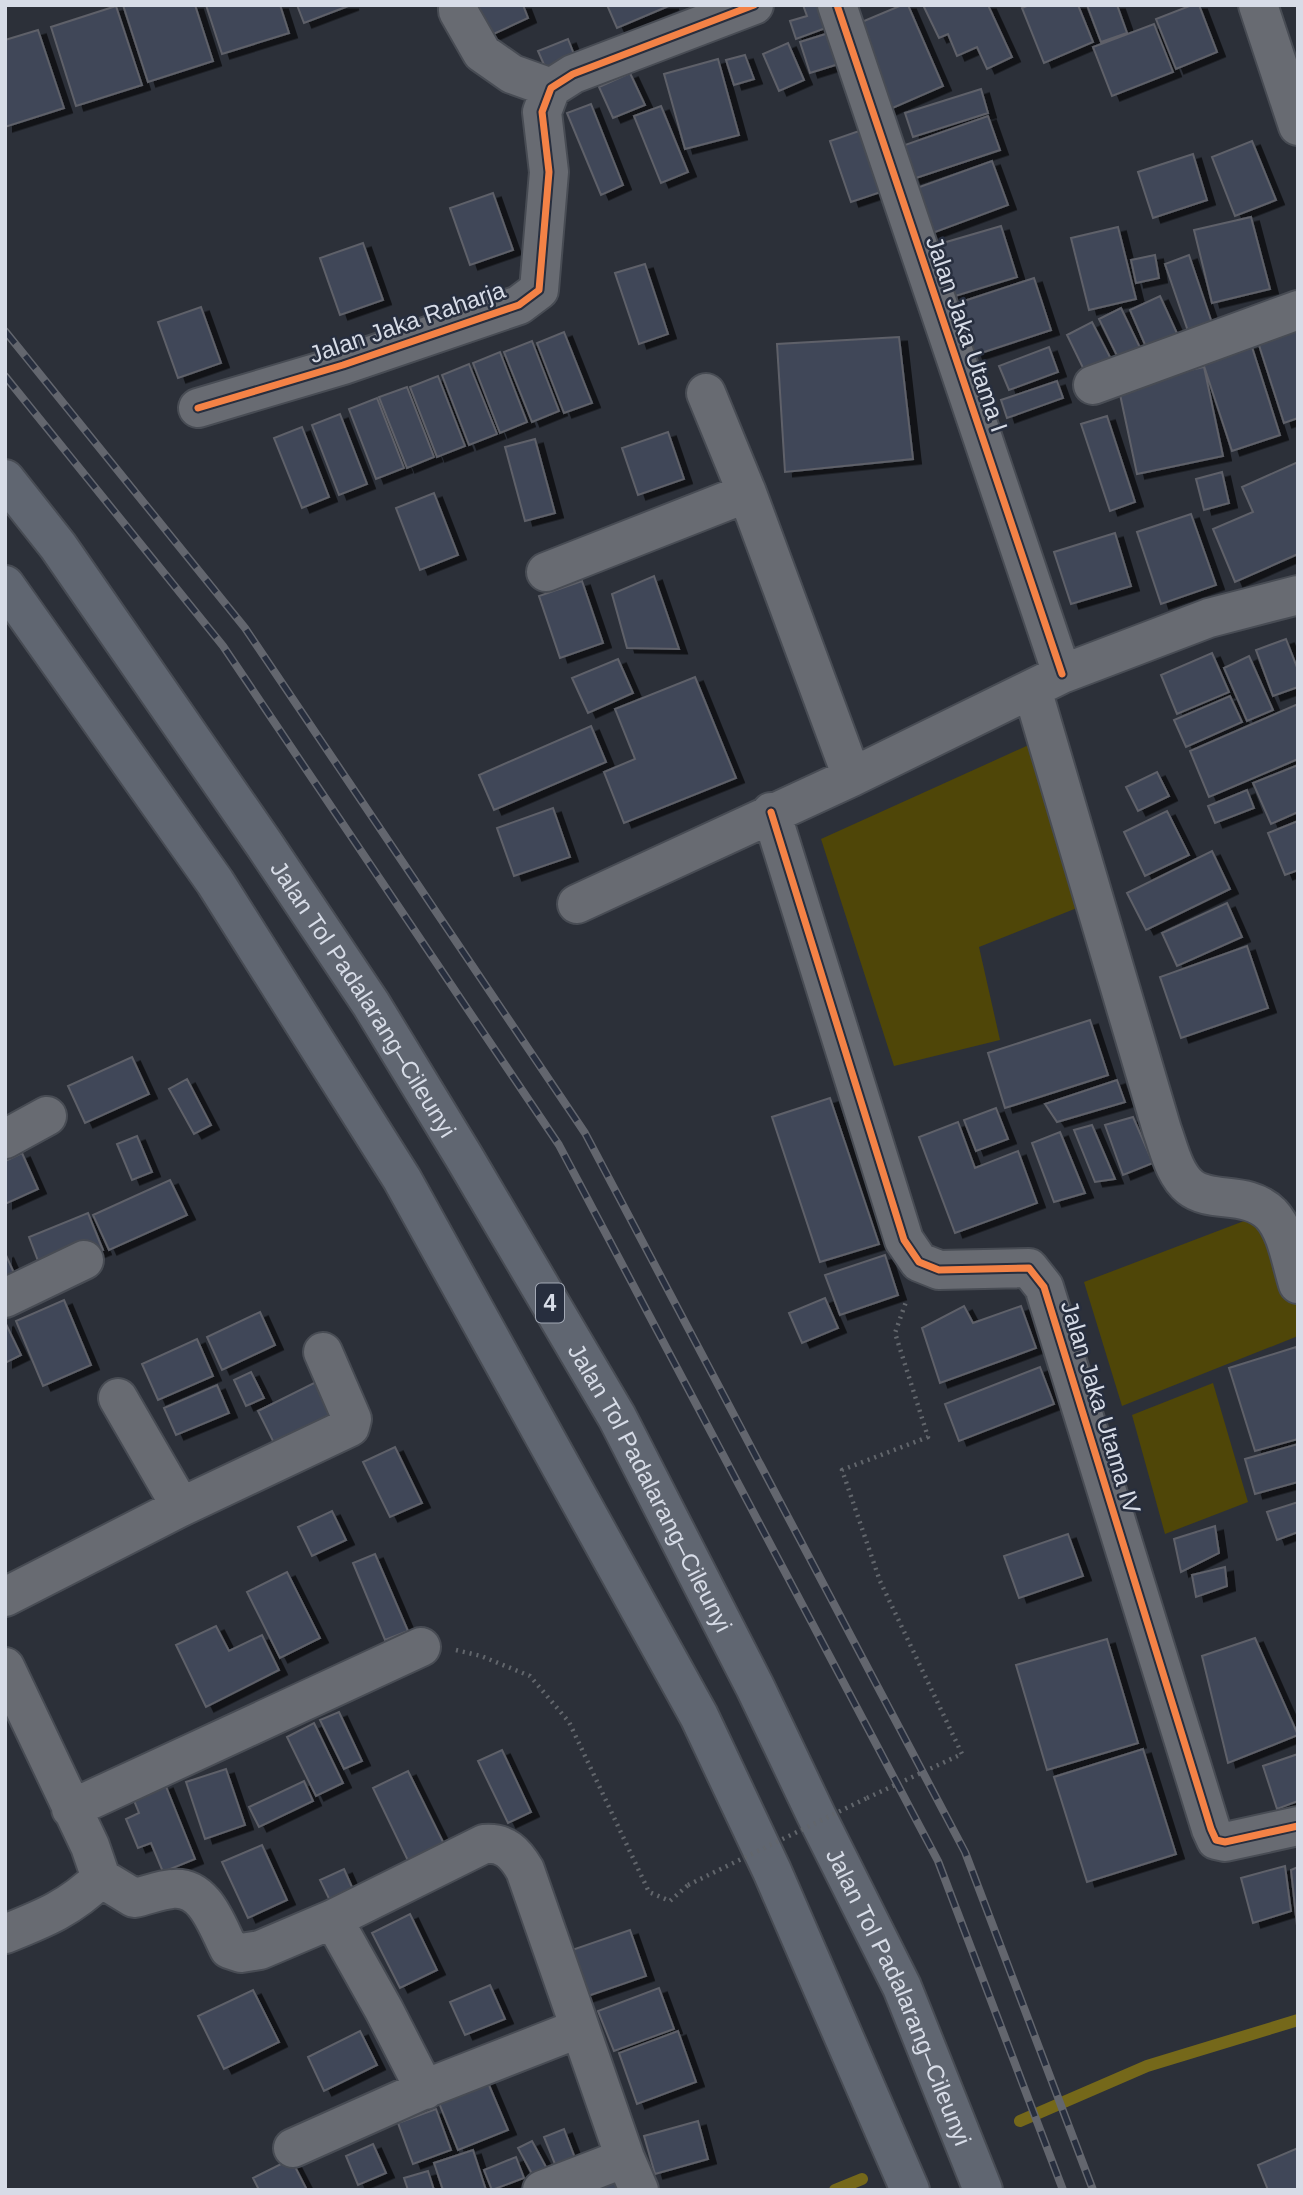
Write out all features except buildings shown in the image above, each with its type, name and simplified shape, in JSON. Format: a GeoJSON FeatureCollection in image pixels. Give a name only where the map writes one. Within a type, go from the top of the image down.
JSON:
{"type":"FeatureCollection","features":[{"type":"Feature","properties":{"kind":"highway","name":"Jalan Tol Padalarang–Cileunyi"},"geometry":{"type":"LineString","coordinates":[[5,479],[58,546],[264,844],[370,1004],[464,1157],[617,1418],[755,1687],[902,1987],[983,2190]]}},
{"type":"Feature","properties":{"kind":"highway"},"geometry":{"type":"LineString","coordinates":[[5,585],[215,882],[402,1179],[699,1716],[772,1871],[910,2190]]}},
{"type":"Feature","properties":{"kind":"street"},"geometry":{"type":"LineString","coordinates":[[458,5],[458,11],[482,53],[512,74],[551,88],[573,74],[754,5]]}},
{"type":"Feature","properties":{"kind":"street","name":"Jalan Jaka Utama I"},"geometry":{"type":"LineString","coordinates":[[837,5],[1047,681],[1162,1130],[1177,1170],[1190,1187],[1202,1194],[1255,1203],[1270,1213],[1280,1227],[1298,1284]]}},
{"type":"Feature","properties":{"kind":"street"},"geometry":{"type":"LineString","coordinates":[[1258,5],[1298,126]]}},
{"type":"Feature","properties":{"kind":"street","name":"Jalan Jaka Raharja"},"geometry":{"type":"LineString","coordinates":[[198,408],[343,365],[519,305],[539,290],[549,172],[542,113],[551,88]]}},
{"type":"Feature","properties":{"kind":"street"},"geometry":{"type":"LineString","coordinates":[[1093,385],[1298,310]]}},
{"type":"Feature","properties":{"kind":"street"},"geometry":{"type":"LineString","coordinates":[[706,393],[747,492],[852,776]]}},
{"type":"Feature","properties":{"kind":"street"},"geometry":{"type":"LineString","coordinates":[[546,572],[747,492]]}},
{"type":"Feature","properties":{"kind":"street"},"geometry":{"type":"LineString","coordinates":[[577,904],[852,776],[1047,681],[1209,618],[1297,596]]}},
{"type":"Feature","properties":{"kind":"street"},"geometry":{"type":"LineString","coordinates":[[771,813],[904,1240],[919,1262]]}},
{"type":"Feature","properties":{"kind":"street"},"geometry":{"type":"LineString","coordinates":[[5,1139],[47,1116]]}},
{"type":"Feature","properties":{"kind":"street"},"geometry":{"type":"LineString","coordinates":[[5,1298],[84,1260]]}},
{"type":"Feature","properties":{"kind":"street","name":"Jalan Jaka Utama IV"},"geometry":{"type":"LineString","coordinates":[[919,1262],[939,1269],[1029,1268],[1044,1287],[1216,1840],[1225,1842],[1298,1826]]}},
{"type":"Feature","properties":{"kind":"street"},"geometry":{"type":"LineString","coordinates":[[5,1597],[181,1507],[350,1427],[352,1419],[323,1352]]}},
{"type":"Feature","properties":{"kind":"street"},"geometry":{"type":"LineString","coordinates":[[118,1398],[181,1507]]}},
{"type":"Feature","properties":{"kind":"street"},"geometry":{"type":"LineString","coordinates":[[71,1809],[421,1647]]}},
{"type":"Feature","properties":{"kind":"street"},"geometry":{"type":"LineString","coordinates":[[5,1667],[90,1846],[101,1878],[134,1898],[172,1888],[189,1890],[205,1902],[229,1949],[241,1953],[260,1950],[332,1919],[484,1844],[495,1843],[517,1856],[525,1870],[632,2174],[542,2190]]}},
{"type":"Feature","properties":{"kind":"street"},"geometry":{"type":"LineString","coordinates":[[5,1934],[48,1917],[80,1897],[101,1878]]}},
{"type":"Feature","properties":{"kind":"street"},"geometry":{"type":"LineString","coordinates":[[332,1919],[384,2010],[425,2090]]}},
{"type":"Feature","properties":{"kind":"street"},"geometry":{"type":"LineString","coordinates":[[293,2148],[425,2090],[580,2028]]}},
{"type":"Feature","properties":{"kind":"path"},"geometry":{"type":"LineString","coordinates":[[421,1647],[450,1648],[481,1656],[530,1676],[569,1722],[649,1892],[670,1901],[688,1885],[962,1754],[880,1581],[842,1470],[928,1437],[895,1333],[919,1262]]}},
{"type":"Feature","properties":{"kind":"shaded area"},"geometry":{"type":"Polygon","coordinates":[[[1042,739],[1087,904],[979,947],[1000,1040],[894,1066],[821,839],[1042,739]]]}},
{"type":"Feature","properties":{"kind":"shaded area"},"geometry":{"type":"Polygon","coordinates":[[[1265,1213],[1298,1310],[1298,1336],[1122,1406],[1084,1282],[1265,1213]]]}},
{"type":"Feature","properties":{"kind":"shaded area"},"geometry":{"type":"Polygon","coordinates":[[[1213,1383],[1248,1502],[1165,1534],[1132,1415],[1213,1383]]]}},
{"type":"Feature","properties":{"kind":"waterway"},"geometry":{"type":"LineString","coordinates":[[1020,2121],[1147,2066],[1298,2020]]}},
{"type":"Feature","properties":{"kind":"waterway"},"geometry":{"type":"LineString","coordinates":[[835,2190],[862,2179]]}},
{"type":"Feature","properties":{"kind":"railway"},"geometry":{"type":"LineString","coordinates":[[5,331],[245,628],[585,1133],[965,1852],[1093,2190]]}},
{"type":"Feature","properties":{"kind":"railway"},"geometry":{"type":"LineString","coordinates":[[5,376],[223,646],[559,1145],[938,1861],[1063,2190]]}},
{"type":"Feature","properties":{"kind":"cycle path"},"geometry":{"type":"LineString","coordinates":[[198,408],[343,365],[519,305],[539,290],[549,172],[542,112],[551,88],[573,74],[754,5]]}},
{"type":"Feature","properties":{"kind":"cycle path"},"geometry":{"type":"LineString","coordinates":[[837,5],[1062,674]]}},
{"type":"Feature","properties":{"kind":"cycle path"},"geometry":{"type":"LineString","coordinates":[[771,812],[904,1240],[919,1262],[939,1270],[1029,1268],[1044,1287],[1216,1840],[1225,1842],[1298,1826]]}}]}
